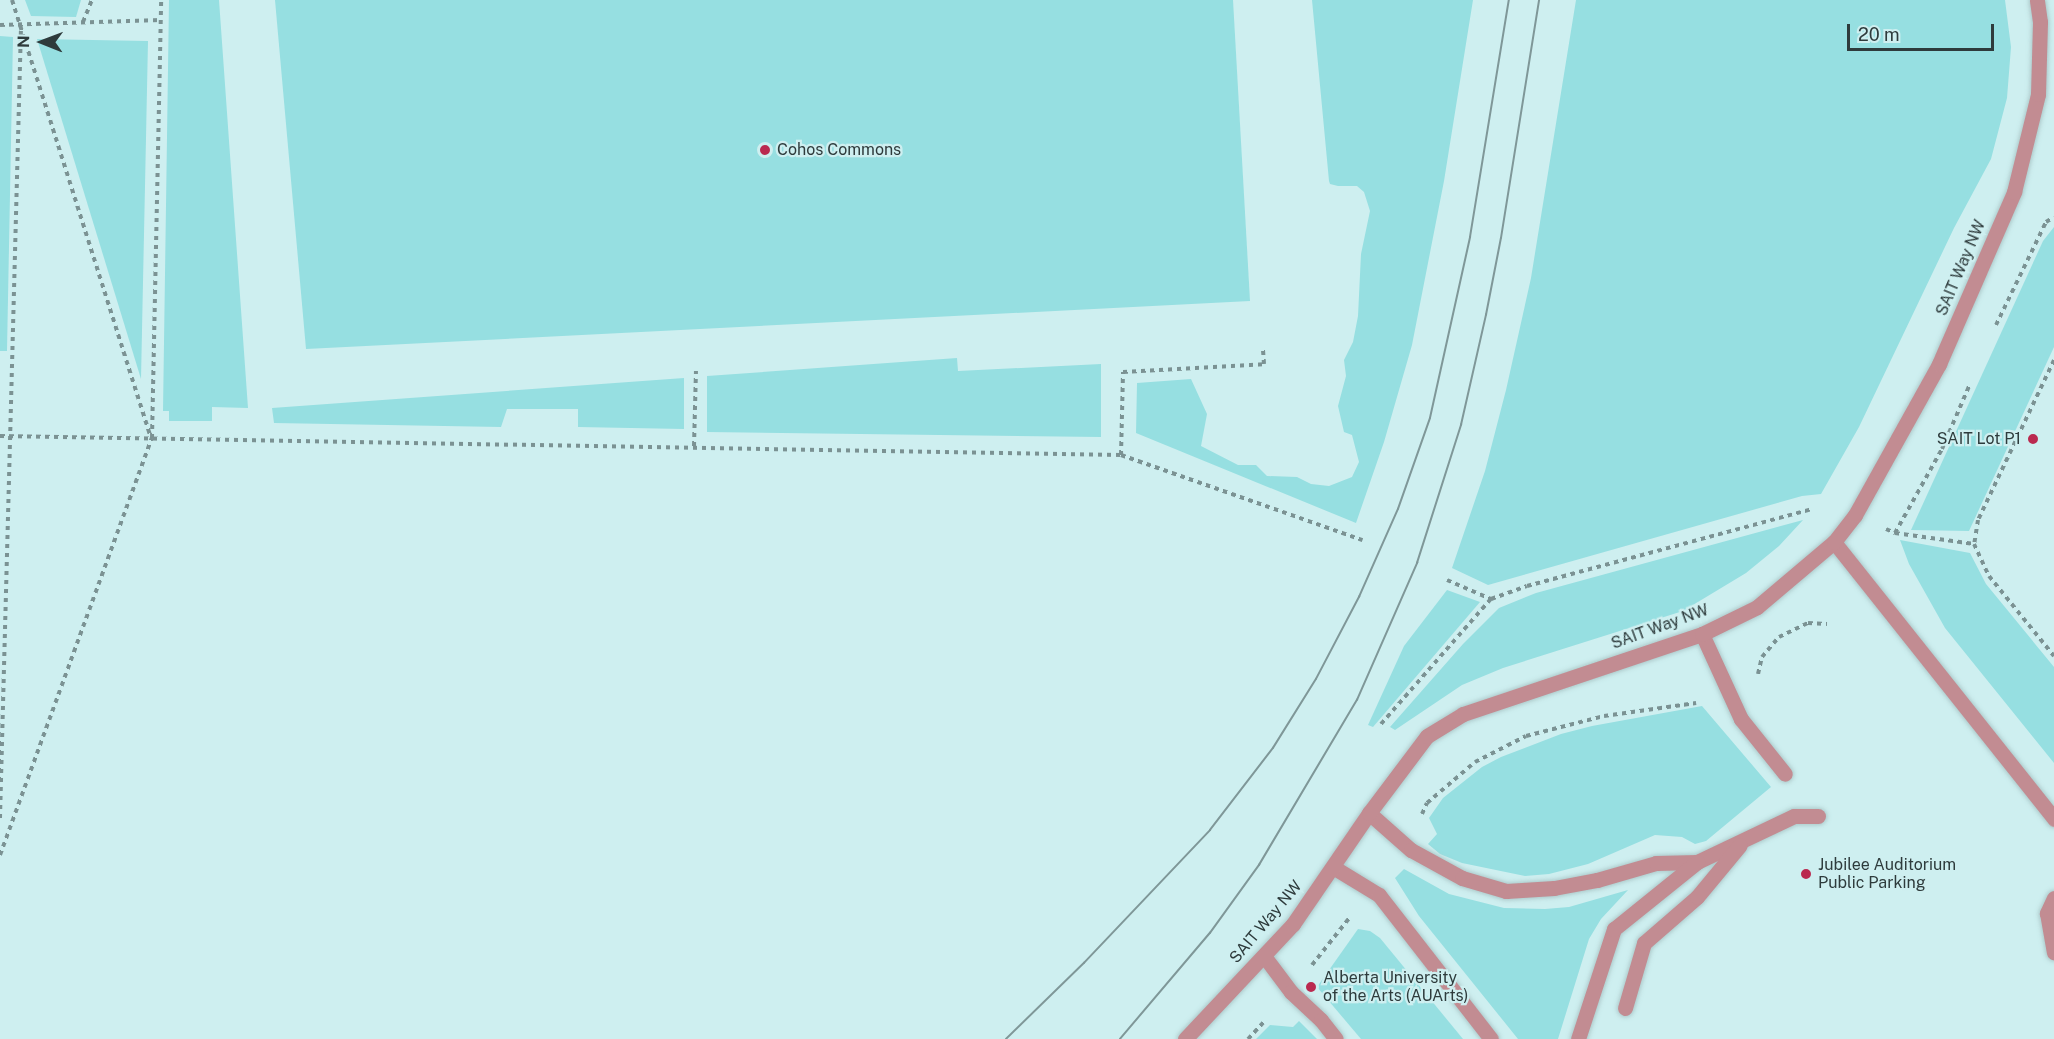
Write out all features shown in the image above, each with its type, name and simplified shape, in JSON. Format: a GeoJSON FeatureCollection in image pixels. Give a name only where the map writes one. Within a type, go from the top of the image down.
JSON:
{"type":"FeatureCollection","features":[{"type":"Feature","properties":{"kind":"street","name":"SAIT Way NW"},"geometry":{"type":"LineString","coordinates":[[1185,1039],[1293,924],[1369,813],[1427,736],[1463,714],[1702,634],[1757,607],[1834,542],[1856,515],[1939,364],[2014,192],[2038,94],[2040,22],[2037,0]]}},
{"type":"Feature","properties":{"kind":"street"},"geometry":{"type":"LineString","coordinates":[[1834,542],[2054,819]]}},
{"type":"Feature","properties":{"kind":"street"},"geometry":{"type":"LineString","coordinates":[[1702,634],[1741,719],[1785,774]]}},
{"type":"Feature","properties":{"kind":"street"},"geometry":{"type":"LineString","coordinates":[[1369,813],[1411,850],[1462,878],[1506,891],[1565,886],[1597,880],[1656,863],[1697,862]]}},
{"type":"Feature","properties":{"kind":"street"},"geometry":{"type":"LineString","coordinates":[[1578,1039],[1614,929],[1697,862],[1794,816],[1818,816]]}},
{"type":"Feature","properties":{"kind":"street"},"geometry":{"type":"LineString","coordinates":[[1625,1008],[1644,943],[1697,897],[1744,840]]}},
{"type":"Feature","properties":{"kind":"street"},"geometry":{"type":"LineString","coordinates":[[1333,867],[1379,895],[1491,1039]]}},
{"type":"Feature","properties":{"kind":"street"},"geometry":{"type":"LineString","coordinates":[[2054,898],[2047,914],[2054,952]]}},
{"type":"Feature","properties":{"kind":"street"},"geometry":{"type":"LineString","coordinates":[[1263,956],[1291,992],[1322,1020],[1336,1039]]}},
{"type":"Feature","properties":{"kind":"path"},"geometry":{"type":"LineString","coordinates":[[12,0],[152,438]]}},
{"type":"Feature","properties":{"kind":"path"},"geometry":{"type":"LineString","coordinates":[[83,22],[92,0]]}},
{"type":"Feature","properties":{"kind":"path"},"geometry":{"type":"LineString","coordinates":[[0,855],[152,438],[161,0]]}},
{"type":"Feature","properties":{"kind":"path"},"geometry":{"type":"LineString","coordinates":[[0,25],[160,20]]}},
{"type":"Feature","properties":{"kind":"path"},"geometry":{"type":"LineString","coordinates":[[0,818],[21,26]]}},
{"type":"Feature","properties":{"kind":"path"},"geometry":{"type":"LineString","coordinates":[[1121,455],[1123,372],[1264,364],[1263,348]]}},
{"type":"Feature","properties":{"kind":"path"},"geometry":{"type":"LineString","coordinates":[[2054,360],[1978,520],[1974,543],[1989,576],[2054,656]]}},
{"type":"Feature","properties":{"kind":"path"},"geometry":{"type":"LineString","coordinates":[[694,446],[696,371]]}},
{"type":"Feature","properties":{"kind":"path"},"geometry":{"type":"LineString","coordinates":[[0,436],[1121,455],[1363,540]]}},
{"type":"Feature","properties":{"kind":"path"},"geometry":{"type":"LineString","coordinates":[[1381,724],[1491,599],[1527,586],[1812,509]]}},
{"type":"Feature","properties":{"kind":"path"},"geometry":{"type":"LineString","coordinates":[[1886,528],[1894,533],[1974,543]]}},
{"type":"Feature","properties":{"kind":"path"},"geometry":{"type":"LineString","coordinates":[[1446,580],[1491,599]]}},
{"type":"Feature","properties":{"kind":"path"},"geometry":{"type":"LineString","coordinates":[[1758,676],[1762,657],[1779,637],[1808,623],[1827,624]]}},
{"type":"Feature","properties":{"kind":"path"},"geometry":{"type":"LineString","coordinates":[[1421,819],[1427,803],[1474,762],[1526,736],[1604,716],[1696,703]]}},
{"type":"Feature","properties":{"kind":"path"},"geometry":{"type":"LineString","coordinates":[[1309,968],[1356,910]]}},
{"type":"Feature","properties":{"kind":"path"},"geometry":{"type":"LineString","coordinates":[[1248,1039],[1266,1020]]}},
{"type":"Feature","properties":{"kind":"shaded area"},"geometry":{"type":"Polygon","coordinates":[[[25,0],[81,0],[76,17],[31,16],[25,0]]]}},
{"type":"Feature","properties":{"kind":"shaded area"},"geometry":{"type":"Polygon","coordinates":[[[169,0],[219,0],[248,408],[212,407],[212,421],[169,421],[169,411],[163,411],[169,0]]]}},
{"type":"Feature","properties":{"kind":"shaded area","name":"Cohos Commons"},"geometry":{"type":"Polygon","coordinates":[[[275,0],[1233,0],[1250,301],[306,349],[275,0]]]}},
{"type":"Feature","properties":{"kind":"shaded area"},"geometry":{"type":"Polygon","coordinates":[[[1312,0],[1473,0],[1444,181],[1412,345],[1384,442],[1356,523],[1136,433],[1137,383],[1191,379],[1207,414],[1201,446],[1238,465],[1256,465],[1267,476],[1297,477],[1311,484],[1329,486],[1352,477],[1359,462],[1352,435],[1344,432],[1338,406],[1346,376],[1344,360],[1353,342],[1358,316],[1361,254],[1370,211],[1364,192],[1357,186],[1338,186],[1330,184],[1329,181],[1312,0]]]}},
{"type":"Feature","properties":{"kind":"shaded area"},"geometry":{"type":"Polygon","coordinates":[[[1576,0],[2005,0],[2011,47],[2007,98],[1991,159],[1954,228],[1859,427],[1821,494],[1802,496],[1488,585],[1452,568],[1485,471],[1531,278],[1576,0]]]}},
{"type":"Feature","properties":{"kind":"shaded area"},"geometry":{"type":"Polygon","coordinates":[[[0,36],[13,37],[7,351],[0,351],[0,36]]]}},
{"type":"Feature","properties":{"kind":"shaded area"},"geometry":{"type":"Polygon","coordinates":[[[37,39],[148,41],[141,379],[37,39]]]}},
{"type":"Feature","properties":{"kind":"shaded area"},"geometry":{"type":"Polygon","coordinates":[[[2054,227],[2054,347],[1969,531],[1911,530],[2043,241],[2054,227]]]}},
{"type":"Feature","properties":{"kind":"shaded area"},"geometry":{"type":"Polygon","coordinates":[[[957,358],[958,371],[1101,364],[1101,437],[707,432],[707,376],[957,358]]]}},
{"type":"Feature","properties":{"kind":"shaded area"},"geometry":{"type":"Polygon","coordinates":[[[684,378],[684,429],[578,427],[578,409],[507,409],[501,427],[274,423],[272,408],[684,378]]]}},
{"type":"Feature","properties":{"kind":"shaded area"},"geometry":{"type":"Polygon","coordinates":[[[1803,520],[1779,546],[1746,573],[1683,611],[1503,668],[1462,685],[1395,730],[1390,727],[1463,644],[1499,608],[1536,593],[1803,520]]]}},
{"type":"Feature","properties":{"kind":"shaded area"},"geometry":{"type":"Polygon","coordinates":[[[1900,540],[1970,553],[1986,584],[2054,667],[2054,763],[1945,628],[1909,564],[1900,540]]]}},
{"type":"Feature","properties":{"kind":"shaded area"},"geometry":{"type":"Polygon","coordinates":[[[1447,590],[1480,602],[1373,727],[1368,725],[1404,646],[1447,590]]]}},
{"type":"Feature","properties":{"kind":"shaded area"},"geometry":{"type":"Polygon","coordinates":[[[1702,706],[1771,787],[1706,841],[1695,844],[1682,837],[1655,835],[1588,864],[1549,874],[1525,876],[1462,863],[1440,854],[1428,844],[1437,834],[1429,818],[1443,798],[1482,767],[1501,757],[1561,734],[1592,726],[1702,706]]]}},
{"type":"Feature","properties":{"kind":"shaded area"},"geometry":{"type":"Polygon","coordinates":[[[1404,869],[1449,894],[1504,908],[1569,907],[1628,890],[1601,919],[1589,939],[1558,1039],[1518,1039],[1419,916],[1395,878],[1404,869]]]}},
{"type":"Feature","properties":{"kind":"shaded area"},"geometry":{"type":"Polygon","coordinates":[[[1358,929],[1370,931],[1380,938],[1463,1039],[1361,1039],[1317,987],[1358,929]]]}},
{"type":"Feature","properties":{"kind":"shaded area"},"geometry":{"type":"Polygon","coordinates":[[[1299,1021],[1317,1039],[1256,1039],[1270,1025],[1293,1027],[1299,1021]]]}},
{"type":"Feature","properties":{"kind":"tram line"},"geometry":{"type":"LineString","coordinates":[[1006,1039],[1084,963],[1210,830],[1273,748],[1316,679],[1359,597],[1398,509],[1430,418],[1470,237],[1509,0]]}},
{"type":"Feature","properties":{"kind":"tram line"},"geometry":{"type":"LineString","coordinates":[[1120,1039],[1210,933],[1259,865],[1357,700],[1417,563],[1461,425],[1486,315],[1501,238],[1539,0]]}},
{"type":"Feature","properties":{"kind":"place","name":"Cohos Commons"},"geometry":{"type":"Point","coordinates":[765,150]}},
{"type":"Feature","properties":{"kind":"place","name":"SAIT Lot P1"},"geometry":{"type":"Point","coordinates":[2033,439]}},
{"type":"Feature","properties":{"kind":"place","name":"Jubilee Auditorium Public Parking"},"geometry":{"type":"Point","coordinates":[1806,874]}},
{"type":"Feature","properties":{"kind":"place","name":"Alberta University of the Arts (AUArts)"},"geometry":{"type":"Point","coordinates":[1311,987]}}]}
